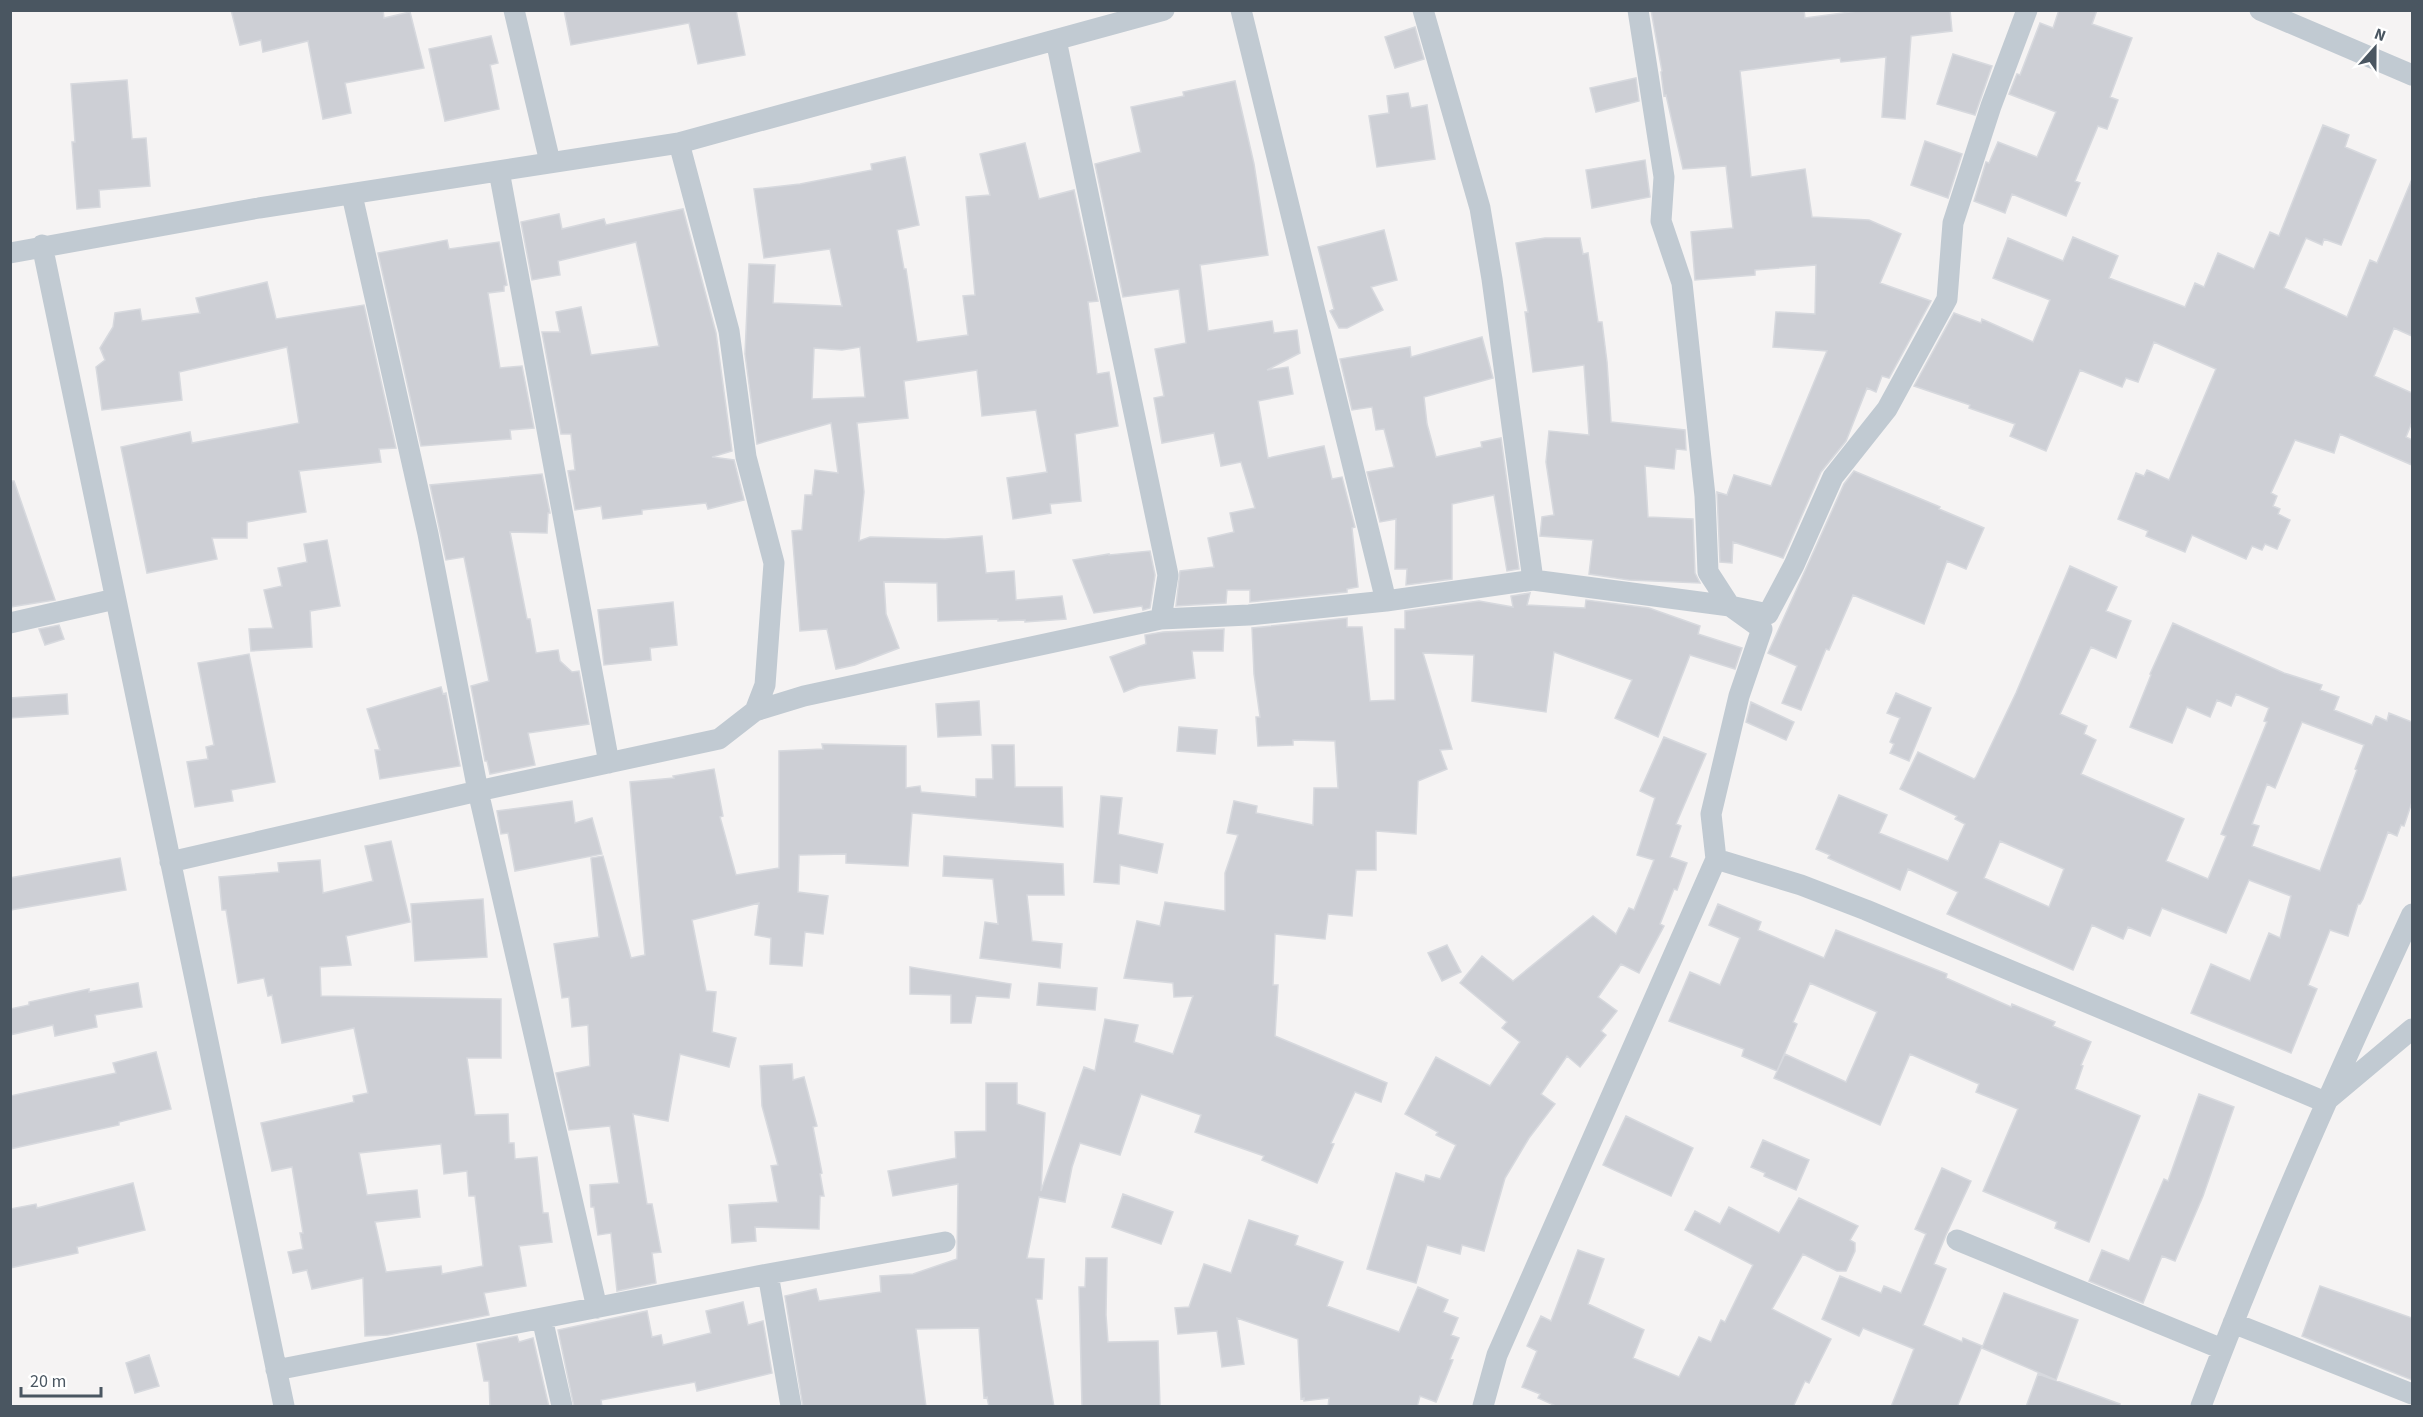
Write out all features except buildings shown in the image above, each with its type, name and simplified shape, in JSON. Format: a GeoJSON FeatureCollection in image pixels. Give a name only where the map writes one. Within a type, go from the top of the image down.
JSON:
{"type":"FeatureCollection","features":[{"type":"Feature","properties":{"kind":"street"},"geometry":{"type":"LineString","coordinates":[[514,10],[550,162]]}},
{"type":"Feature","properties":{"kind":"street"},"geometry":{"type":"LineString","coordinates":[[10,252],[259,208],[679,143],[1164,10]]}},
{"type":"Feature","properties":{"kind":"street"},"geometry":{"type":"LineString","coordinates":[[1241,10],[1386,601]]}},
{"type":"Feature","properties":{"kind":"street"},"geometry":{"type":"LineString","coordinates":[[1423,10],[1480,208],[1492,279],[1533,580]]}},
{"type":"Feature","properties":{"kind":"street"},"geometry":{"type":"LineString","coordinates":[[1484,1407],[1497,1356],[1716,859],[1712,814],[1739,696],[1762,629],[1730,606],[1708,572],[1705,496],[1682,283],[1661,221],[1664,177],[1638,10]]}},
{"type":"Feature","properties":{"kind":"street"},"geometry":{"type":"LineString","coordinates":[[170,862],[478,791],[718,739],[755,711],[804,696],[1161,619],[1249,615],[1386,601],[1533,580],[1730,606],[1768,614],[1794,565],[1833,477],[1887,409],[1947,299],[1953,223],[1991,106],[2027,10]]}},
{"type":"Feature","properties":{"kind":"street"},"geometry":{"type":"LineString","coordinates":[[2260,10],[2412,75]]}},
{"type":"Feature","properties":{"kind":"street"},"geometry":{"type":"LineString","coordinates":[[1056,40],[1168,575],[1161,619]]}},
{"type":"Feature","properties":{"kind":"street"},"geometry":{"type":"LineString","coordinates":[[679,143],[729,331],[746,457],[774,563],[765,685],[755,711]]}},
{"type":"Feature","properties":{"kind":"street"},"geometry":{"type":"LineString","coordinates":[[498,171],[609,763]]}},
{"type":"Feature","properties":{"kind":"street"},"geometry":{"type":"LineString","coordinates":[[352,195],[428,534],[478,791],[597,1308]]}},
{"type":"Feature","properties":{"kind":"street"},"geometry":{"type":"LineString","coordinates":[[42,245],[284,1407]]}},
{"type":"Feature","properties":{"kind":"street"},"geometry":{"type":"LineString","coordinates":[[10,623],[115,599]]}},
{"type":"Feature","properties":{"kind":"street"},"geometry":{"type":"LineString","coordinates":[[1716,859],[1801,885],[1866,910],[2325,1102]]}},
{"type":"Feature","properties":{"kind":"street"},"geometry":{"type":"LineString","coordinates":[[2201,1407],[2233,1323],[2325,1102],[2412,914]]}},
{"type":"Feature","properties":{"kind":"street"},"geometry":{"type":"LineString","coordinates":[[2325,1102],[2412,1029]]}},
{"type":"Feature","properties":{"kind":"street"},"geometry":{"type":"LineString","coordinates":[[1957,1240],[2223,1349]]}},
{"type":"Feature","properties":{"kind":"street"},"geometry":{"type":"LineString","coordinates":[[276,1370],[768,1274],[945,1242]]}},
{"type":"Feature","properties":{"kind":"street"},"geometry":{"type":"LineString","coordinates":[[768,1274],[791,1407]]}},
{"type":"Feature","properties":{"kind":"street"},"geometry":{"type":"LineString","coordinates":[[542,1318],[562,1407]]}},
{"type":"Feature","properties":{"kind":"street"},"geometry":{"type":"LineString","coordinates":[[2233,1323],[2412,1394]]}}]}
